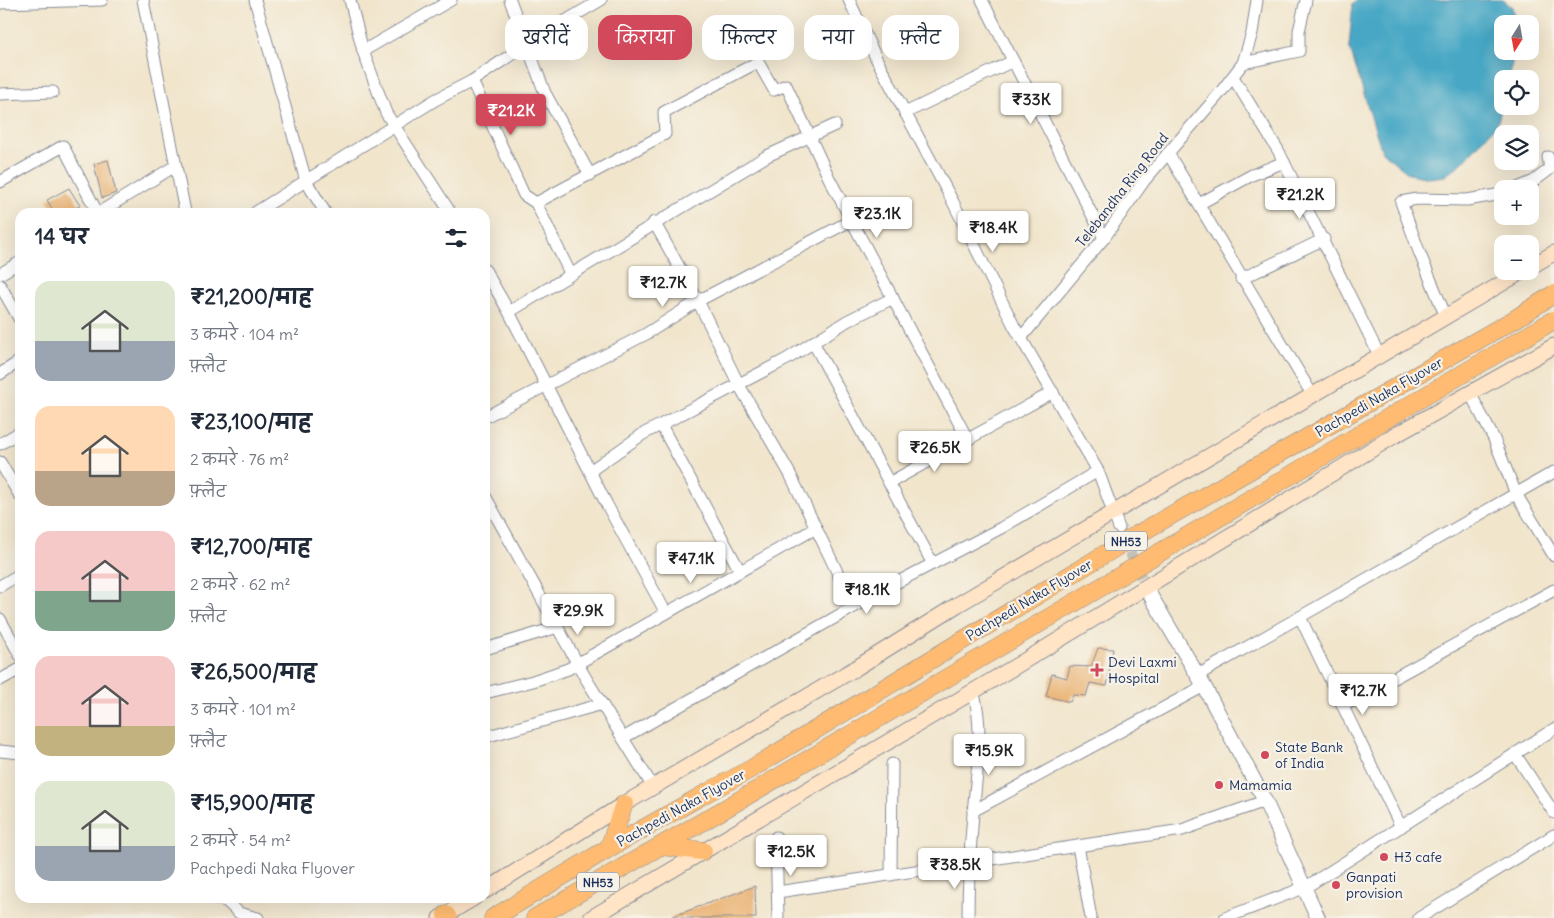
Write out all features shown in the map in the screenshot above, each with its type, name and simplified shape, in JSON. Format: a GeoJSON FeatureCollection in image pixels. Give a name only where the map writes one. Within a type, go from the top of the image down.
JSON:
{"type":"FeatureCollection","features":[{"type":"Feature","properties":{"kind":"highway","name":"Pachpedi Naka Flyover"},"geometry":{"type":"LineString","coordinates":[[609,848],[751,769],[1133,537],[1515,319],[1554,294]]}},
{"type":"Feature","properties":{"kind":"highway","name":"Pachpedi Naka Flyover"},"geometry":{"type":"LineString","coordinates":[[661,846],[1554,320]]}},
{"type":"Feature","properties":{"kind":"highway"},"geometry":{"type":"LineString","coordinates":[[609,848],[624,804]]}},
{"type":"Feature","properties":{"kind":"highway"},"geometry":{"type":"LineString","coordinates":[[661,846],[703,850]]}},
{"type":"Feature","properties":{"kind":"highway","name":"NH53"},"geometry":{"type":"LineString","coordinates":[[535,918],[661,846]]}},
{"type":"Feature","properties":{"kind":"highway","name":"NH53"},"geometry":{"type":"LineString","coordinates":[[493,918],[609,848]]}},
{"type":"Feature","properties":{"kind":"main road"},"geometry":{"type":"LineString","coordinates":[[1539,262],[1554,253]]}},
{"type":"Feature","properties":{"kind":"main road"},"geometry":{"type":"LineString","coordinates":[[490,887],[624,804],[848,673],[958,605],[1116,521],[1312,396],[1508,280]]}},
{"type":"Feature","properties":{"kind":"main road"},"geometry":{"type":"LineString","coordinates":[[591,918],[973,692],[1144,583],[1392,437],[1554,346]]}},
{"type":"Feature","properties":{"kind":"main road"},"geometry":{"type":"LineString","coordinates":[[445,917],[466,903]]}},
{"type":"Feature","properties":{"kind":"street"},"geometry":{"type":"LineString","coordinates":[[0,3],[102,0]]}},
{"type":"Feature","properties":{"kind":"street"},"geometry":{"type":"LineString","coordinates":[[143,0],[184,208]]}},
{"type":"Feature","properties":{"kind":"street"},"geometry":{"type":"LineString","coordinates":[[255,0],[306,181],[323,208]]}},
{"type":"Feature","properties":{"kind":"street"},"geometry":{"type":"LineString","coordinates":[[350,0],[363,51],[386,113],[447,208]]}},
{"type":"Feature","properties":{"kind":"street"},"geometry":{"type":"LineString","coordinates":[[363,51],[435,4],[451,0]]}},
{"type":"Feature","properties":{"kind":"street"},"geometry":{"type":"LineString","coordinates":[[510,0],[515,15]]}},
{"type":"Feature","properties":{"kind":"street"},"geometry":{"type":"LineString","coordinates":[[849,0],[876,58],[953,202],[1021,338],[1098,471],[1116,521]]}},
{"type":"Feature","properties":{"kind":"street"},"geometry":{"type":"LineString","coordinates":[[982,0],[1104,238]]}},
{"type":"Feature","properties":{"kind":"street","name":"Telebandha Ring Road"},"geometry":{"type":"LineString","coordinates":[[1021,338],[1104,238],[1144,181],[1243,63],[1252,32],[1257,0]]}},
{"type":"Feature","properties":{"kind":"street"},"geometry":{"type":"LineString","coordinates":[[1243,63],[1299,51],[1298,31],[1306,0]]}},
{"type":"Feature","properties":{"kind":"street"},"geometry":{"type":"LineString","coordinates":[[576,15],[599,1]]}},
{"type":"Feature","properties":{"kind":"street"},"geometry":{"type":"LineString","coordinates":[[262,208],[394,125],[435,100],[472,82],[505,60]]}},
{"type":"Feature","properties":{"kind":"street"},"geometry":{"type":"LineString","coordinates":[[531,60],[545,93],[590,175]]}},
{"type":"Feature","properties":{"kind":"street"},"geometry":{"type":"LineString","coordinates":[[905,113],[1013,61]]}},
{"type":"Feature","properties":{"kind":"street"},"geometry":{"type":"LineString","coordinates":[[536,203],[665,134],[664,112],[758,62],[774,90],[786,85],[852,220],[968,440]]}},
{"type":"Feature","properties":{"kind":"street"},"geometry":{"type":"LineString","coordinates":[[1232,77],[1284,162],[1324,239],[1380,357]]}},
{"type":"Feature","properties":{"kind":"street"},"geometry":{"type":"LineString","coordinates":[[472,82],[524,195],[536,203],[570,273]]}},
{"type":"Feature","properties":{"kind":"street"},"geometry":{"type":"LineString","coordinates":[[0,94],[53,92]]}},
{"type":"Feature","properties":{"kind":"street"},"geometry":{"type":"LineString","coordinates":[[509,312],[654,222],[767,156],[835,125]]}},
{"type":"Feature","properties":{"kind":"street"},"geometry":{"type":"LineString","coordinates":[[0,182],[63,146],[97,208]]}},
{"type":"Feature","properties":{"kind":"street"},"geometry":{"type":"LineString","coordinates":[[1168,154],[1312,396]]}},
{"type":"Feature","properties":{"kind":"street"},"geometry":{"type":"LineString","coordinates":[[1535,180],[1550,169],[1548,157]]}},
{"type":"Feature","properties":{"kind":"street"},"geometry":{"type":"LineString","coordinates":[[1199,204],[1252,175],[1284,162]]}},
{"type":"Feature","properties":{"kind":"street"},"geometry":{"type":"LineString","coordinates":[[106,208],[176,166]]}},
{"type":"Feature","properties":{"kind":"street"},"geometry":{"type":"LineString","coordinates":[[1446,317],[1420,254],[1402,202],[1417,199],[1467,200],[1494,195]]}},
{"type":"Feature","properties":{"kind":"street"},"geometry":{"type":"LineString","coordinates":[[490,414],[646,334],[698,301],[852,220]]}},
{"type":"Feature","properties":{"kind":"street"},"geometry":{"type":"LineString","coordinates":[[654,222],[698,301],[739,385],[790,474],[854,608]]}},
{"type":"Feature","properties":{"kind":"street"},"geometry":{"type":"LineString","coordinates":[[1241,279],[1324,239]]}},
{"type":"Feature","properties":{"kind":"street"},"geometry":{"type":"LineString","coordinates":[[0,274],[15,265]]}},
{"type":"Feature","properties":{"kind":"street"},"geometry":{"type":"LineString","coordinates":[[490,279],[666,613]]}},
{"type":"Feature","properties":{"kind":"street"},"geometry":{"type":"LineString","coordinates":[[0,285],[15,311]]}},
{"type":"Feature","properties":{"kind":"street"},"geometry":{"type":"LineString","coordinates":[[590,470],[661,425],[739,385],[847,321],[892,298]]}},
{"type":"Feature","properties":{"kind":"street"},"geometry":{"type":"LineString","coordinates":[[814,342],[933,564]]}},
{"type":"Feature","properties":{"kind":"street"},"geometry":{"type":"LineString","coordinates":[[0,374],[15,364]]}},
{"type":"Feature","properties":{"kind":"street"},"geometry":{"type":"LineString","coordinates":[[889,483],[1053,392]]}},
{"type":"Feature","properties":{"kind":"street"},"geometry":{"type":"LineString","coordinates":[[1470,393],[1494,439],[1516,494],[1554,556]]}},
{"type":"Feature","properties":{"kind":"street"},"geometry":{"type":"LineString","coordinates":[[661,425],[740,571]]}},
{"type":"Feature","properties":{"kind":"street"},"geometry":{"type":"LineString","coordinates":[[0,444],[15,435]]}},
{"type":"Feature","properties":{"kind":"street"},"geometry":{"type":"LineString","coordinates":[[0,462],[15,488]]}},
{"type":"Feature","properties":{"kind":"street"},"geometry":{"type":"LineString","coordinates":[[623,738],[933,564],[1001,528],[1098,471]]}},
{"type":"Feature","properties":{"kind":"street"},"geometry":{"type":"LineString","coordinates":[[973,810],[1201,681],[1300,617],[1554,472]]}},
{"type":"Feature","properties":{"kind":"street"},"geometry":{"type":"LineString","coordinates":[[490,505],[577,662],[653,787]]}},
{"type":"Feature","properties":{"kind":"street"},"geometry":{"type":"LineString","coordinates":[[490,692],[534,682],[568,668],[816,528]]}},
{"type":"Feature","properties":{"kind":"street"},"geometry":{"type":"LineString","coordinates":[[0,586],[15,577]]}},
{"type":"Feature","properties":{"kind":"street"},"geometry":{"type":"LineString","coordinates":[[1144,583],[1201,681],[1265,801],[1300,881],[1306,887],[1318,918]]}},
{"type":"Feature","properties":{"kind":"street"},"geometry":{"type":"LineString","coordinates":[[1343,706],[1554,590]]}},
{"type":"Feature","properties":{"kind":"street"},"geometry":{"type":"LineString","coordinates":[[1300,617],[1401,827]]}},
{"type":"Feature","properties":{"kind":"street"},"geometry":{"type":"LineString","coordinates":[[0,619],[15,646]]}},
{"type":"Feature","properties":{"kind":"street"},"geometry":{"type":"LineString","coordinates":[[490,648],[558,628]]}},
{"type":"Feature","properties":{"kind":"street"},"geometry":{"type":"LineString","coordinates":[[0,680],[15,672]]}},
{"type":"Feature","properties":{"kind":"street"},"geometry":{"type":"LineString","coordinates":[[968,918],[968,863],[973,810],[978,707],[973,692]]}},
{"type":"Feature","properties":{"kind":"street"},"geometry":{"type":"LineString","coordinates":[[490,735],[602,704]]}},
{"type":"Feature","properties":{"kind":"street"},"geometry":{"type":"LineString","coordinates":[[1225,918],[1306,887],[1554,729]]}},
{"type":"Feature","properties":{"kind":"street"},"geometry":{"type":"LineString","coordinates":[[0,751],[15,752]]}},
{"type":"Feature","properties":{"kind":"street"},"geometry":{"type":"LineString","coordinates":[[1515,754],[1554,813]]}},
{"type":"Feature","properties":{"kind":"street"},"geometry":{"type":"LineString","coordinates":[[892,764],[892,875]]}},
{"type":"Feature","properties":{"kind":"street"},"geometry":{"type":"LineString","coordinates":[[778,892],[1182,830],[1265,801]]}},
{"type":"Feature","properties":{"kind":"street"},"geometry":{"type":"LineString","coordinates":[[1419,918],[1440,913],[1554,835]]}},
{"type":"Feature","properties":{"kind":"street"},"geometry":{"type":"LineString","coordinates":[[776,837],[778,918]]}},
{"type":"Feature","properties":{"kind":"street"},"geometry":{"type":"LineString","coordinates":[[1078,846],[1091,918]]}},
{"type":"Feature","properties":{"kind":"street"},"geometry":{"type":"LineString","coordinates":[[230,903],[239,912],[258,918]]}},
{"type":"Feature","properties":{"kind":"water"},"geometry":{"type":"Polygon","coordinates":[[[1356,0],[1503,0],[1512,7],[1514,15],[1494,15],[1494,60],[1513,60],[1510,70],[1494,70],[1494,115],[1500,115],[1498,123],[1494,125],[1494,127],[1462,163],[1445,176],[1430,178],[1409,174],[1382,152],[1349,46],[1353,3],[1356,0]]]}},
{"type":"Feature","properties":{"kind":"building"},"geometry":{"type":"Polygon","coordinates":[[[108,160],[116,193],[102,198],[94,164],[108,160]]]}},
{"type":"Feature","properties":{"kind":"building"},"geometry":{"type":"Polygon","coordinates":[[[69,188],[80,206],[75,208],[52,208],[47,200],[69,188]]]}},
{"type":"Feature","properties":{"kind":"building"},"geometry":{"type":"Polygon","coordinates":[[[1098,648],[1113,649],[1107,686],[1090,683],[1086,696],[1073,695],[1070,702],[1046,696],[1052,674],[1067,678],[1070,666],[1091,667],[1098,648]]]}},
{"type":"Feature","properties":{"kind":"building"},"geometry":{"type":"Polygon","coordinates":[[[755,886],[756,918],[671,918],[671,917],[755,886]]]}},
{"type":"Feature","properties":{"kind":"tunnel"},"geometry":{"type":"LineString","coordinates":[[1123,537],[1142,579]]}},
{"type":"Feature","properties":{"kind":"place","name":"Devi Laxmi Hospital"},"geometry":{"type":"Point","coordinates":[1097,670]}},
{"type":"Feature","properties":{"kind":"place","name":"State Bank of India"},"geometry":{"type":"Point","coordinates":[1265,755]}},
{"type":"Feature","properties":{"kind":"place","name":"Mamamia"},"geometry":{"type":"Point","coordinates":[1219,785]}},
{"type":"Feature","properties":{"kind":"place","name":"H3 cafe"},"geometry":{"type":"Point","coordinates":[1384,857]}},
{"type":"Feature","properties":{"kind":"place","name":"Ganpati provision"},"geometry":{"type":"Point","coordinates":[1336,885]}}]}
